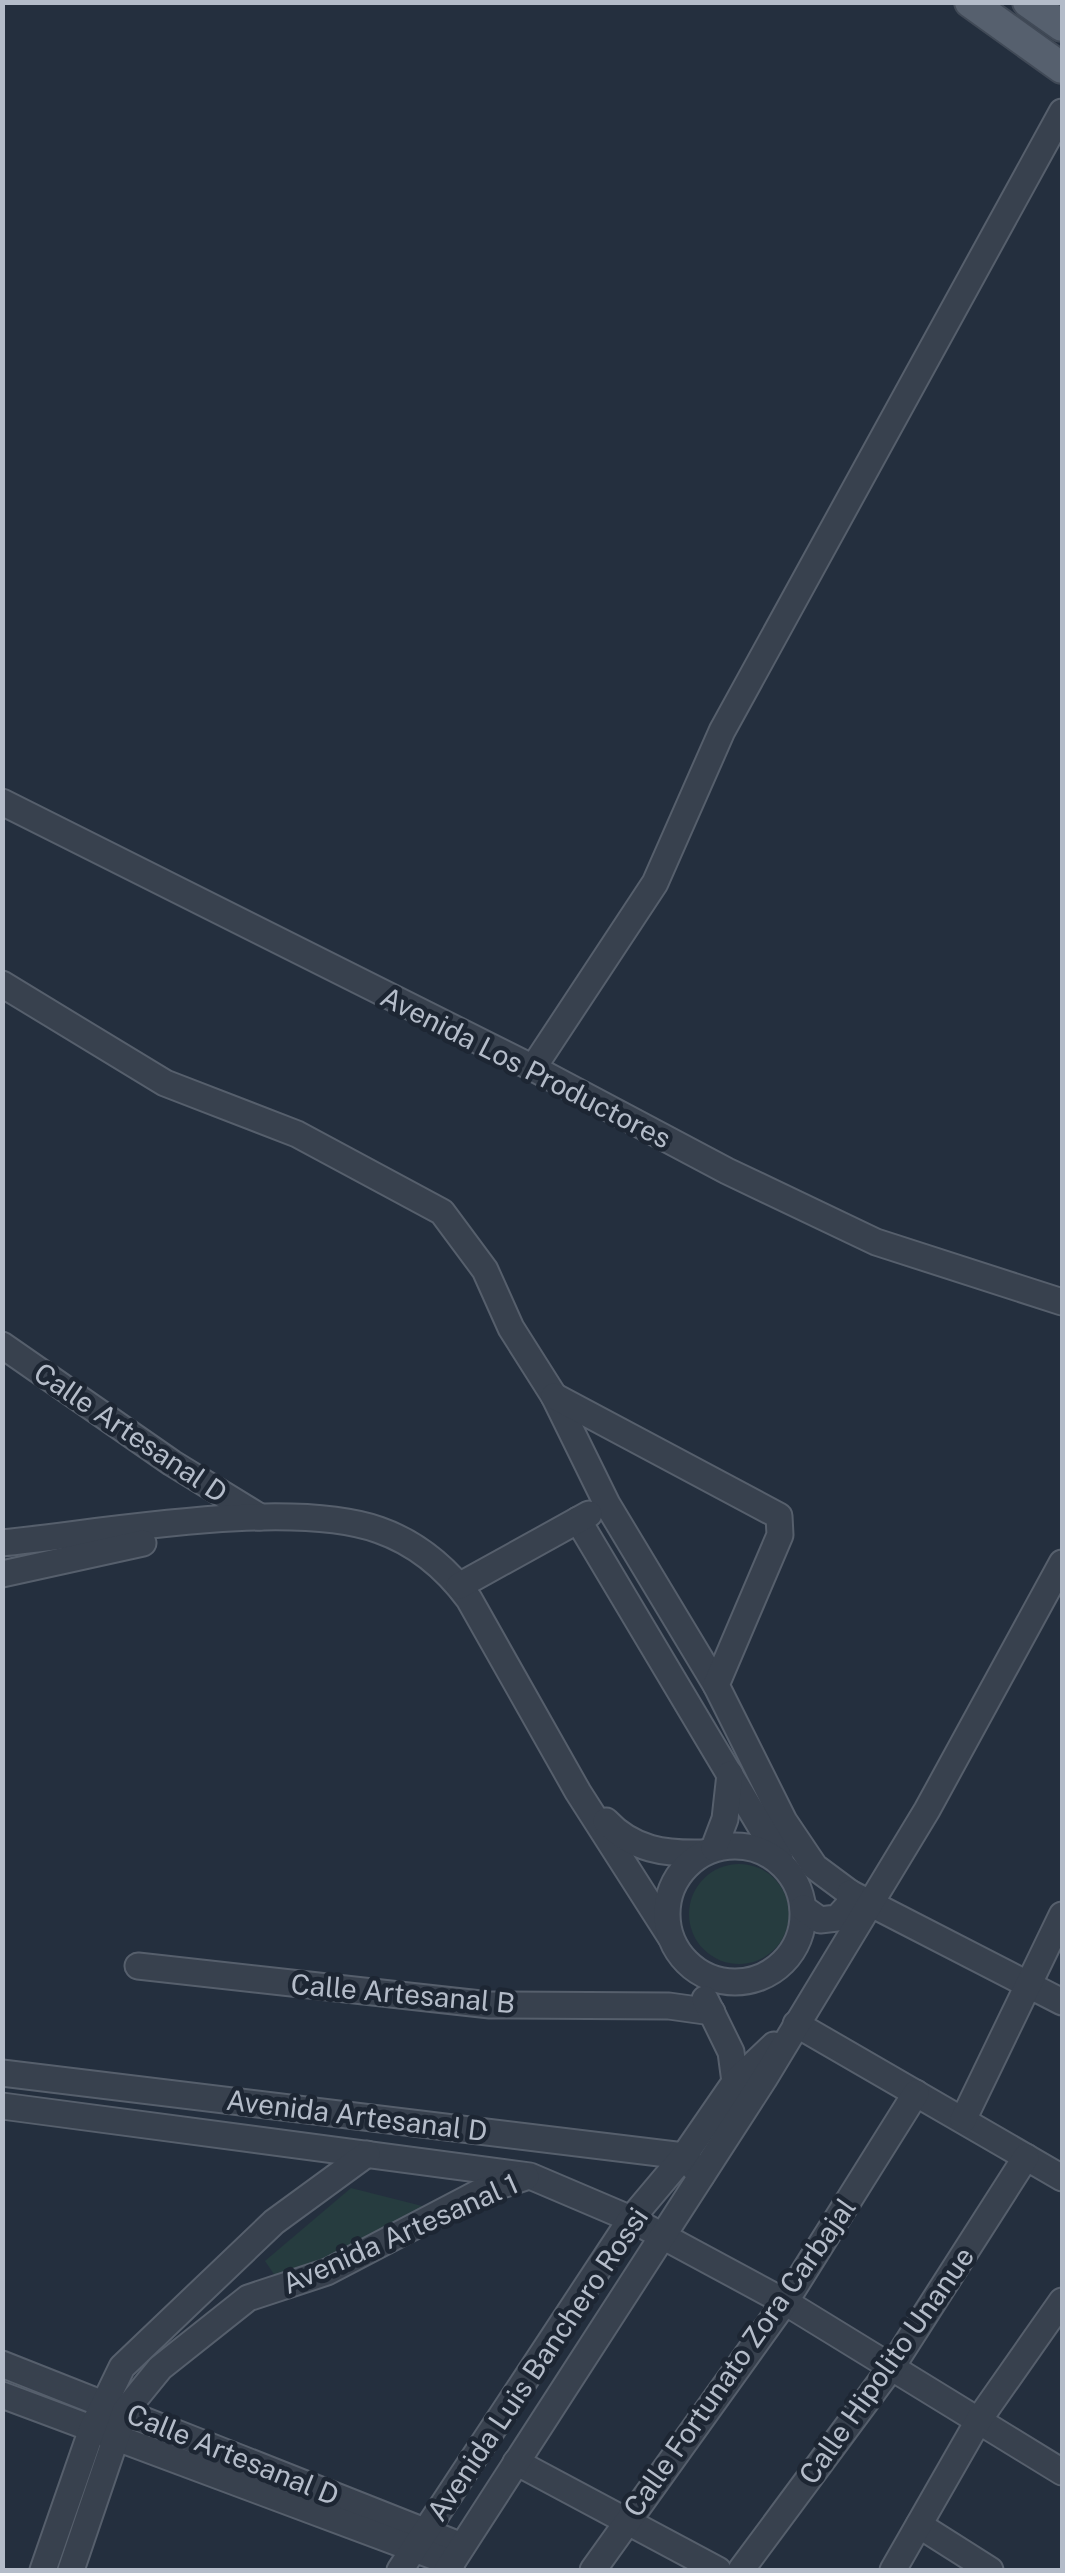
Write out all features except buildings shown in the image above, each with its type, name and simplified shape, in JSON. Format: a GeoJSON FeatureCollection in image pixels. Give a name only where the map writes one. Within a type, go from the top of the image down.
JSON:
{"type":"FeatureCollection","features":[{"type":"Feature","properties":{"kind":"main road"},"geometry":{"type":"LineString","coordinates":[[970,2],[1062,68]]}},
{"type":"Feature","properties":{"kind":"street"},"geometry":{"type":"LineString","coordinates":[[533,1068],[655,883],[722,731],[1062,112]]}},
{"type":"Feature","properties":{"kind":"street","name":"Avenida Los Productores"},"geometry":{"type":"LineString","coordinates":[[2,802],[533,1068],[727,1171],[876,1242],[1062,1302]]}},
{"type":"Feature","properties":{"kind":"street"},"geometry":{"type":"LineString","coordinates":[[2,984],[165,1083],[298,1134],[442,1212],[485,1270],[511,1328],[554,1396],[607,1504],[716,1685],[784,1820],[815,1866],[860,1897],[1062,2002]]}},
{"type":"Feature","properties":{"kind":"street","name":"Calle Artesanal D"},"geometry":{"type":"LineString","coordinates":[[2,1345],[172,1463],[260,1517]]}},
{"type":"Feature","properties":{"kind":"street"},"geometry":{"type":"LineString","coordinates":[[554,1396],[779,1516],[780,1536],[716,1685]]}},
{"type":"Feature","properties":{"kind":"street"},"geometry":{"type":"LineString","coordinates":[[459,1586],[607,1504]]}},
{"type":"Feature","properties":{"kind":"street"},"geometry":{"type":"LineString","coordinates":[[2,1574],[260,1517]]}},
{"type":"Feature","properties":{"kind":"street"},"geometry":{"type":"LineString","coordinates":[[2,1544],[260,1517],[359,1524],[416,1548],[459,1586],[578,1792],[675,1946],[712,2012],[744,2090]]}},
{"type":"Feature","properties":{"kind":"street"},"geometry":{"type":"LineString","coordinates":[[578,1520],[798,1886],[814,1954],[810,2000]]}},
{"type":"Feature","properties":{"kind":"street"},"geometry":{"type":"LineString","coordinates":[[860,1897],[928,1810],[1062,1562]]}},
{"type":"Feature","properties":{"kind":"street"},"geometry":{"type":"LineString","coordinates":[[730,1774],[725,1819],[709,1850],[676,1880],[668,1898],[675,1946],[712,1979],[731,1983],[769,1974],[814,1954],[845,1923]]}},
{"type":"Feature","properties":{"kind":"street"},"geometry":{"type":"LineString","coordinates":[[578,1792],[622,1837],[664,1854],[752,1848],[786,1867]]}},
{"type":"Feature","properties":{"kind":"street","name":"Avenida Luis Banchero Rossi"},"geometry":{"type":"LineString","coordinates":[[454,2560],[663,2236],[693,2166],[744,2090],[796,2024],[850,1905],[860,1897]]}},
{"type":"Feature","properties":{"kind":"street"},"geometry":{"type":"LineString","coordinates":[[804,1912],[820,1920],[845,1923]]}},
{"type":"Feature","properties":{"kind":"street"},"geometry":{"type":"LineString","coordinates":[[769,1974],[794,1950],[804,1912]]}},
{"type":"Feature","properties":{"kind":"street"},"geometry":{"type":"LineString","coordinates":[[963,2120],[1062,1915]]}},
{"type":"Feature","properties":{"kind":"street","name":"Calle Artesanal B"},"geometry":{"type":"LineString","coordinates":[[138,1966],[490,2005],[669,2006],[712,2012]]}},
{"type":"Feature","properties":{"kind":"street"},"geometry":{"type":"LineString","coordinates":[[669,2006],[696,1985]]}},
{"type":"Feature","properties":{"kind":"street"},"geometry":{"type":"LineString","coordinates":[[796,2024],[1062,2178]]}},
{"type":"Feature","properties":{"kind":"street","name":"Avenida Artesanal D"},"geometry":{"type":"LineString","coordinates":[[2,2073],[693,2166]]}},
{"type":"Feature","properties":{"kind":"street","name":"Calle Fortunato Zora Carbajal"},"geometry":{"type":"LineString","coordinates":[[594,2570],[625,2521],[785,2302],[916,2094]]}},
{"type":"Feature","properties":{"kind":"street","name":"Avenida Artesanal D"},"geometry":{"type":"LineString","coordinates":[[2,2106],[530,2176],[631,2219],[785,2302],[894,2365],[1062,2472]]}},
{"type":"Feature","properties":{"kind":"street","name":"Avenida Artesanal 1"},"geometry":{"type":"LineString","coordinates":[[43,2570],[104,2433],[122,2366],[274,2222],[366,2154]]}},
{"type":"Feature","properties":{"kind":"street","name":"Calle Hipolito Unanue"},"geometry":{"type":"LineString","coordinates":[[741,2570],[894,2365],[1026,2157]]}},
{"type":"Feature","properties":{"kind":"street","name":"Avenida Luis Banchero Rossi"},"geometry":{"type":"LineString","coordinates":[[413,2551],[631,2219],[693,2166]]}},
{"type":"Feature","properties":{"kind":"street","name":"Avenida Artesanal 1"},"geometry":{"type":"LineString","coordinates":[[114,2406],[248,2298],[326,2272],[478,2193],[530,2176]]}},
{"type":"Feature","properties":{"kind":"street"},"geometry":{"type":"LineString","coordinates":[[893,2570],[980,2418],[1062,2301]]}},
{"type":"Feature","properties":{"kind":"street","name":"Calle Artesanal D"},"geometry":{"type":"LineString","coordinates":[[2,2364],[114,2406],[413,2551]]}},
{"type":"Feature","properties":{"kind":"street","name":"Calle Artesanal D"},"geometry":{"type":"LineString","coordinates":[[2,2394],[413,2551],[454,2560]]}},
{"type":"Feature","properties":{"kind":"street","name":"Avenida Artesanal 1"},"geometry":{"type":"LineString","coordinates":[[70,2570],[104,2433]]}},
{"type":"Feature","properties":{"kind":"street"},"geometry":{"type":"LineString","coordinates":[[516,2462],[718,2570]]}},
{"type":"Feature","properties":{"kind":"street"},"geometry":{"type":"LineString","coordinates":[[919,2525],[990,2570]]}},
{"type":"Feature","properties":{"kind":"green space"},"geometry":{"type":"Polygon","coordinates":[[[739,1864],[758,1868],[774,1879],[785,1895],[789,1914],[785,1933],[774,1949],[758,1960],[739,1964],[720,1960],[704,1949],[693,1933],[689,1914],[693,1895],[704,1879],[720,1868],[739,1864]]]}},
{"type":"Feature","properties":{"kind":"green space"},"geometry":{"type":"Polygon","coordinates":[[[351,2188],[430,2208],[278,2280],[265,2261],[351,2188]]]}}]}
